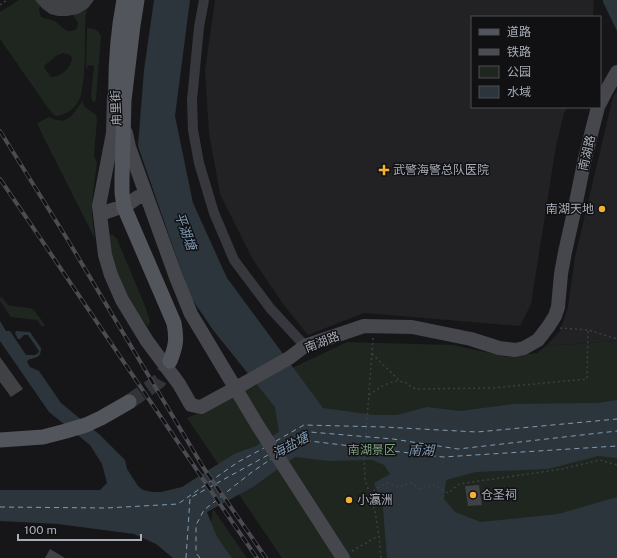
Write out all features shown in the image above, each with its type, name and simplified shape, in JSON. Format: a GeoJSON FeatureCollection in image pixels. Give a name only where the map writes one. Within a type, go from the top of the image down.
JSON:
{"type":"FeatureCollection","features":[{"type":"Feature","properties":{"kind":"main road","name":"甪里街"},"geometry":{"type":"LineString","coordinates":[[119,211],[114,200],[117,137],[115,86],[120,18],[124,0]]}},
{"type":"Feature","properties":{"kind":"main road","name":"甪里街"},"geometry":{"type":"LineString","coordinates":[[119,211],[122,178],[124,100],[137,0]]}},
{"type":"Feature","properties":{"kind":"main road"},"geometry":{"type":"LineString","coordinates":[[119,211],[166,320],[169,342],[168,358]]}},
{"type":"Feature","properties":{"kind":"main road"},"geometry":{"type":"LineString","coordinates":[[0,433],[37,431],[58,427],[94,414],[109,405],[127,398],[101,418],[86,425],[43,437],[0,440]]}},
{"type":"Feature","properties":{"kind":"street"},"geometry":{"type":"LineString","coordinates":[[204,0],[199,28],[192,100],[193,130],[203,177],[214,213],[234,260],[270,308],[305,346]]}},
{"type":"Feature","properties":{"kind":"street"},"geometry":{"type":"LineString","coordinates":[[601,101],[617,72]]}},
{"type":"Feature","properties":{"kind":"street","name":"南湖路"},"geometry":{"type":"LineString","coordinates":[[115,86],[113,133],[100,206],[105,255],[111,275],[122,300],[147,340],[179,384],[191,405],[200,407],[288,358],[305,346],[364,326],[412,327],[471,340],[499,348],[515,350],[524,348],[538,340],[555,316],[558,307],[565,252],[585,158],[598,108]]}},
{"type":"Feature","properties":{"kind":"street"},"geometry":{"type":"LineString","coordinates":[[124,121],[129,148],[191,314],[258,426],[342,557]]}},
{"type":"Feature","properties":{"kind":"street"},"geometry":{"type":"LineString","coordinates":[[100,214],[119,211],[138,197],[147,197]]}},
{"type":"Feature","properties":{"kind":"path"},"geometry":{"type":"LineString","coordinates":[[0,5],[7,0]]}},
{"type":"Feature","properties":{"kind":"path"},"geometry":{"type":"LineString","coordinates":[[374,326],[364,459],[364,480],[375,511],[379,536],[380,558]]}},
{"type":"Feature","properties":{"kind":"path"},"geometry":{"type":"LineString","coordinates":[[548,327],[588,330],[617,338]]}},
{"type":"Feature","properties":{"kind":"path"},"geometry":{"type":"LineString","coordinates":[[369,395],[384,385],[395,381],[405,382],[416,389],[492,388],[587,379],[588,330]]}},
{"type":"Feature","properties":{"kind":"path"},"geometry":{"type":"LineString","coordinates":[[372,354],[401,382]]}},
{"type":"Feature","properties":{"kind":"path"},"geometry":{"type":"LineString","coordinates":[[368,493],[387,483],[400,487],[411,483],[420,489],[433,485],[448,493],[459,484],[562,469],[600,460],[617,465]]}},
{"type":"Feature","properties":{"kind":"path"},"geometry":{"type":"LineString","coordinates":[[342,557],[379,536]]}},
{"type":"Feature","properties":{"kind":"shaded area","name":"武警海警总队医院"},"geometry":{"type":"Polygon","coordinates":[[[215,0],[594,0],[593,16],[471,16],[471,108],[567,108],[564,113],[556,146],[531,304],[520,326],[364,313],[308,335],[283,304],[252,258],[220,194],[209,133],[205,70],[215,0]]]}},
{"type":"Feature","properties":{"kind":"shaded area","name":"南湖天地"},"geometry":{"type":"Polygon","coordinates":[[[617,91],[617,341],[546,346],[560,331],[568,307],[575,257],[613,97],[617,91]]]}},
{"type":"Feature","properties":{"kind":"green space"},"geometry":{"type":"Polygon","coordinates":[[[19,0],[41,0],[39,10],[41,17],[54,21],[67,31],[70,31],[77,28],[78,23],[69,8],[88,0],[85,21],[85,64],[82,90],[78,102],[71,110],[65,114],[57,116],[54,115],[48,108],[0,39],[0,12],[19,0]],[[63,53],[56,56],[44,66],[51,77],[62,74],[68,68],[72,58],[70,55],[63,53]]]}},
{"type":"Feature","properties":{"kind":"green space"},"geometry":{"type":"Polygon","coordinates":[[[87,28],[96,30],[99,32],[101,37],[95,102],[92,101],[91,95],[94,66],[89,65],[86,69],[87,28]]]}},
{"type":"Feature","properties":{"kind":"green space"},"geometry":{"type":"Polygon","coordinates":[[[82,101],[85,107],[96,115],[97,120],[94,155],[97,163],[92,214],[95,239],[37,123],[49,117],[63,121],[68,119],[75,112],[82,101]]]}},
{"type":"Feature","properties":{"kind":"green space"},"geometry":{"type":"Polygon","coordinates":[[[109,235],[113,235],[117,239],[145,306],[150,321],[148,327],[125,295],[107,250],[109,235]]]}},
{"type":"Feature","properties":{"kind":"green space"},"geometry":{"type":"Polygon","coordinates":[[[2,297],[8,305],[30,308],[34,310],[45,325],[42,327],[37,320],[11,317],[0,301],[0,298],[2,297]]]}},
{"type":"Feature","properties":{"kind":"green space","name":"南湖景区"},"geometry":{"type":"Polygon","coordinates":[[[617,341],[617,558],[282,558],[187,418],[347,342],[453,345],[508,357],[537,353],[546,346],[617,341]]]}},
{"type":"Feature","properties":{"kind":"green space"},"geometry":{"type":"Polygon","coordinates":[[[213,509],[247,558],[225,558],[209,533],[213,509]]]}},
{"type":"Feature","properties":{"kind":"water"},"geometry":{"type":"Polygon","coordinates":[[[154,0],[190,0],[175,116],[193,203],[227,278],[323,408],[374,415],[397,415],[427,407],[460,411],[514,404],[597,403],[617,400],[617,458],[598,456],[548,469],[476,472],[446,480],[444,499],[455,512],[481,522],[558,514],[617,497],[617,558],[387,558],[383,508],[374,483],[390,474],[384,465],[372,460],[329,461],[295,457],[253,487],[207,512],[217,537],[232,558],[173,558],[156,544],[134,534],[58,524],[0,521],[0,490],[100,490],[107,483],[102,464],[90,445],[49,412],[0,341],[0,321],[6,331],[10,331],[26,355],[35,355],[39,351],[28,335],[24,335],[18,339],[15,333],[16,331],[30,332],[41,348],[41,351],[36,358],[28,360],[27,362],[30,367],[39,371],[61,403],[100,435],[125,460],[127,469],[138,486],[143,490],[161,492],[182,487],[234,454],[256,446],[279,432],[275,407],[213,330],[190,296],[138,146],[144,70],[154,0]]]}},
{"type":"Feature","properties":{"kind":"water"},"geometry":{"type":"Polygon","coordinates":[[[603,0],[617,0],[617,31],[603,2],[603,0]]]}},
{"type":"Feature","properties":{"kind":"building"},"geometry":{"type":"Polygon","coordinates":[[[35,0],[94,0],[88,8],[78,14],[58,16],[50,14],[35,0]]]}},
{"type":"Feature","properties":{"kind":"building"},"geometry":{"type":"Polygon","coordinates":[[[0,357],[23,389],[11,397],[0,382],[0,357]]]}},
{"type":"Feature","properties":{"kind":"building","name":"仓圣祠"},"geometry":{"type":"Polygon","coordinates":[[[479,485],[482,505],[468,506],[465,486],[479,485]]]}},
{"type":"Feature","properties":{"kind":"building"},"geometry":{"type":"Polygon","coordinates":[[[50,549],[65,558],[45,558],[50,549]]]}},
{"type":"Feature","properties":{"kind":"ferry route"},"geometry":{"type":"LineString","coordinates":[[276,441],[304,425],[384,427],[477,432],[617,419]]}},
{"type":"Feature","properties":{"kind":"ferry route"},"geometry":{"type":"LineString","coordinates":[[280,449],[310,432],[393,439],[458,449],[617,431]]}},
{"type":"Feature","properties":{"kind":"ferry route"},"geometry":{"type":"LineString","coordinates":[[282,452],[301,440],[443,457],[617,446]]}},
{"type":"Feature","properties":{"kind":"ferry route"},"geometry":{"type":"LineString","coordinates":[[0,507],[106,508],[178,504],[238,462],[264,448]]}},
{"type":"Feature","properties":{"kind":"ferry route"},"geometry":{"type":"LineString","coordinates":[[186,558],[190,498],[268,455]]}},
{"type":"Feature","properties":{"kind":"ferry route"},"geometry":{"type":"LineString","coordinates":[[200,558],[196,553],[196,525],[204,510],[271,459]]}},
{"type":"Feature","properties":{"kind":"tunnel"},"geometry":{"type":"LineString","coordinates":[[129,402],[159,381],[170,361]]}},
{"type":"Feature","properties":{"kind":"railway"},"geometry":{"type":"LineString","coordinates":[[0,131],[66,237],[203,467],[266,558]]}},
{"type":"Feature","properties":{"kind":"railway"},"geometry":{"type":"LineString","coordinates":[[0,179],[257,558]]}},
{"type":"Feature","properties":{"kind":"place","name":"武警海警总队医院"},"geometry":{"type":"Point","coordinates":[384,170]}},
{"type":"Feature","properties":{"kind":"place","name":"南湖天地"},"geometry":{"type":"Point","coordinates":[602,209]}},
{"type":"Feature","properties":{"kind":"place","name":"仓圣祠"},"geometry":{"type":"Point","coordinates":[473,495]}},
{"type":"Feature","properties":{"kind":"place","name":"小瀛洲"},"geometry":{"type":"Point","coordinates":[349,500]}},
{"type":"Feature","properties":{"kind":"water label","name":"平湖塘"},"geometry":{"type":"Point","coordinates":[186,231]}},
{"type":"Feature","properties":{"kind":"water label","name":"海盐塘"},"geometry":{"type":"Point","coordinates":[290,445]}},
{"type":"Feature","properties":{"kind":"water label","name":"南湖"},"geometry":{"type":"Point","coordinates":[421,450]}}]}
